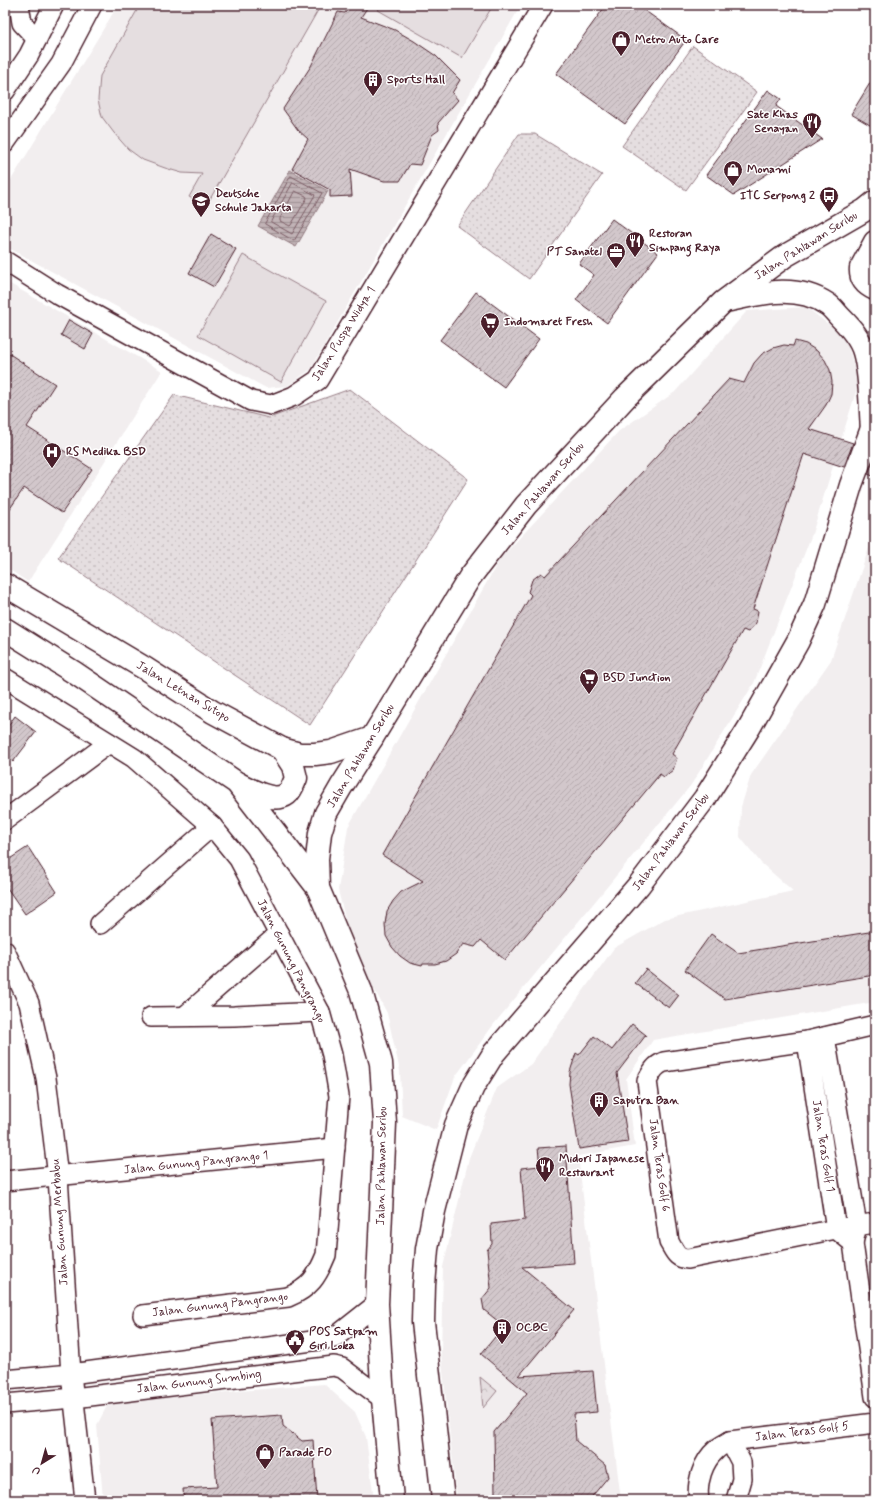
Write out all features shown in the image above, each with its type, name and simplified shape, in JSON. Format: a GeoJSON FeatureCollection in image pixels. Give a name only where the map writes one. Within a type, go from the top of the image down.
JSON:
{"type":"FeatureCollection","features":[{"type":"Feature","properties":{"kind":"main road","name":"Jalan Pahlawan Seribu"},"geometry":{"type":"LineString","coordinates":[[392,1500],[383,1399],[377,1304],[385,1123],[381,1063],[361,991],[318,888],[317,859],[320,833],[326,813],[470,577],[526,505],[596,429],[723,302],[785,256],[865,210],[875,202]]}},
{"type":"Feature","properties":{"kind":"main road"},"geometry":{"type":"LineString","coordinates":[[875,242],[860,272],[864,281],[875,289]]}},
{"type":"Feature","properties":{"kind":"main road"},"geometry":{"type":"LineString","coordinates":[[723,302],[766,292],[783,291],[804,294],[828,304],[858,338],[864,351],[868,373],[873,425]]}},
{"type":"Feature","properties":{"kind":"main road","name":"Jalan Pahlawan Seribu"},"geometry":{"type":"LineString","coordinates":[[443,1500],[423,1322],[424,1284],[427,1249],[434,1212],[456,1125],[473,1087],[494,1054],[639,885],[705,798],[749,728],[798,642],[814,604],[851,485],[873,425]]}},
{"type":"Feature","properties":{"kind":"main road","name":"Jalan Letnan Sutopo"},"geometry":{"type":"LineString","coordinates":[[5,585],[146,669],[213,712],[282,749],[300,754],[315,754],[330,752],[372,738]]}},
{"type":"Feature","properties":{"kind":"main road"},"geometry":{"type":"LineString","coordinates":[[5,629],[75,673],[237,783],[261,795],[280,797],[287,794],[296,778],[293,766],[282,749]]}},
{"type":"Feature","properties":{"kind":"main road"},"geometry":{"type":"LineString","coordinates":[[237,783],[318,888]]}},
{"type":"Feature","properties":{"kind":"street"},"geometry":{"type":"LineString","coordinates":[[19,5],[22,23],[37,39]]}},
{"type":"Feature","properties":{"kind":"street"},"geometry":{"type":"LineString","coordinates":[[5,91],[29,55],[54,5]]}},
{"type":"Feature","properties":{"kind":"street"},"geometry":{"type":"LineString","coordinates":[[5,143],[61,64],[92,5]]}},
{"type":"Feature","properties":{"kind":"street","name":"Jalan Puspa Widya 1"},"geometry":{"type":"LineString","coordinates":[[5,261],[58,294],[251,401],[271,405],[294,396],[318,380],[543,5]]}},
{"type":"Feature","properties":{"kind":"street","name":"Jalan Gunung Pangrango"},"geometry":{"type":"LineString","coordinates":[[5,678],[134,758],[212,826],[239,859],[320,1012],[332,1055],[339,1096],[326,1255],[319,1270],[307,1287],[288,1297],[144,1315]]}},
{"type":"Feature","properties":{"kind":"street"},"geometry":{"type":"LineString","coordinates":[[5,820],[109,743]]}},
{"type":"Feature","properties":{"kind":"street"},"geometry":{"type":"LineString","coordinates":[[100,924],[212,826]]}},
{"type":"Feature","properties":{"kind":"street"},"geometry":{"type":"LineString","coordinates":[[185,1016],[279,934]]}},
{"type":"Feature","properties":{"kind":"street","name":"Jalan Gunung Merbabu"},"geometry":{"type":"LineString","coordinates":[[5,951],[29,1003],[46,1078],[58,1177],[71,1374],[86,1500]]}},
{"type":"Feature","properties":{"kind":"street"},"geometry":{"type":"LineString","coordinates":[[151,1017],[234,1016],[320,1012]]}},
{"type":"Feature","properties":{"kind":"street","name":"Jalan Teras Golf 6"},"geometry":{"type":"LineString","coordinates":[[866,1224],[688,1259],[681,1258],[677,1255],[669,1242],[647,1081],[657,1065],[664,1062],[807,1041],[875,1025]]}},
{"type":"Feature","properties":{"kind":"street","name":"Jalan Teras Golf 1"},"geometry":{"type":"LineString","coordinates":[[825,1037],[866,1224],[852,1243],[875,1397]]}},
{"type":"Feature","properties":{"kind":"street","name":"Jalan Teras Golf 1"},"geometry":{"type":"LineString","coordinates":[[807,1041],[836,1229]]}},
{"type":"Feature","properties":{"kind":"street","name":"Jalan Gunung Pangrango 1"},"geometry":{"type":"LineString","coordinates":[[5,1181],[58,1177],[335,1148]]}},
{"type":"Feature","properties":{"kind":"street"},"geometry":{"type":"LineString","coordinates":[[836,1229],[852,1243]]}},
{"type":"Feature","properties":{"kind":"street","name":"Jalan Gunung Sumbing"},"geometry":{"type":"LineString","coordinates":[[5,1380],[71,1374],[334,1338],[377,1304]]}},
{"type":"Feature","properties":{"kind":"street","name":"Jalan Gunung Sumbing"},"geometry":{"type":"LineString","coordinates":[[5,1404],[74,1398],[334,1366],[342,1368],[383,1399]]}},
{"type":"Feature","properties":{"kind":"street","name":"Jalan Teras Golf 5"},"geometry":{"type":"LineString","coordinates":[[698,1500],[700,1477],[709,1458],[716,1450],[730,1441],[875,1423]]}},
{"type":"Feature","properties":{"kind":"street"},"geometry":{"type":"LineString","coordinates":[[730,1441],[741,1462],[742,1478],[736,1500]]}},
{"type":"Feature","properties":{"kind":"shaded area","name":"Deutsche Schule Jakarta"},"geometry":{"type":"Polygon","coordinates":[[[118,5],[521,5],[310,370],[287,386],[266,388],[5,246],[5,190],[118,5]]]}},
{"type":"Feature","properties":{"kind":"shaded area","name":"RS Medika BSD"},"geometry":{"type":"Polygon","coordinates":[[[5,281],[162,371],[28,582],[5,567],[5,281]]]}},
{"type":"Feature","properties":{"kind":"shaded area","name":"BSD Junction"},"geometry":{"type":"Polygon","coordinates":[[[806,307],[845,337],[859,382],[812,534],[754,683],[691,785],[494,1024],[455,1077],[436,1130],[402,1116],[400,1071],[387,1013],[353,950],[338,890],[348,827],[500,559],[619,431],[675,392],[747,311],[806,307]]]}},
{"type":"Feature","properties":{"kind":"shaded area"},"geometry":{"type":"Polygon","coordinates":[[[875,530],[875,1002],[653,1040],[626,1079],[635,1146],[578,1156],[621,1500],[457,1500],[441,1354],[443,1267],[469,1158],[497,1088],[531,1064],[614,948],[665,919],[793,891],[761,863],[740,837],[741,807],[751,775],[831,660],[875,530]]]}},
{"type":"Feature","properties":{"kind":"shaded area"},"geometry":{"type":"Polygon","coordinates":[[[324,1384],[355,1412],[366,1437],[374,1500],[103,1500],[97,1425],[109,1402],[324,1384]]]}},
{"type":"Feature","properties":{"kind":"green space"},"geometry":{"type":"Polygon","coordinates":[[[140,5],[321,5],[206,206],[189,197],[202,174],[182,173],[143,160],[128,149],[102,117],[98,100],[100,76],[140,5]]]}},
{"type":"Feature","properties":{"kind":"green space"},"geometry":{"type":"Polygon","coordinates":[[[380,5],[493,5],[462,58],[378,10],[380,5]]]}},
{"type":"Feature","properties":{"kind":"green space"},"geometry":{"type":"Polygon","coordinates":[[[693,46],[757,92],[686,190],[622,146],[693,46]]]}},
{"type":"Feature","properties":{"kind":"green space"},"geometry":{"type":"Polygon","coordinates":[[[519,134],[535,134],[602,175],[529,279],[457,226],[519,134]]]}},
{"type":"Feature","properties":{"kind":"green space"},"geometry":{"type":"Polygon","coordinates":[[[243,255],[326,301],[281,382],[198,335],[243,255]]]}},
{"type":"Feature","properties":{"kind":"green space"},"geometry":{"type":"Polygon","coordinates":[[[350,389],[468,479],[310,725],[58,558],[174,395],[269,418],[350,389]]]}},
{"type":"Feature","properties":{"kind":"green space"},"geometry":{"type":"Polygon","coordinates":[[[480,1377],[497,1391],[483,1408],[480,1377]]]}},
{"type":"Feature","properties":{"kind":"water"},"geometry":{"type":"Polygon","coordinates":[[[290,170],[328,191],[296,247],[258,226],[290,170]]]}},
{"type":"Feature","properties":{"kind":"building","name":"Sports Hall"},"geometry":{"type":"Polygon","coordinates":[[[350,5],[369,5],[361,17],[395,30],[436,56],[460,80],[452,93],[458,100],[438,123],[439,130],[432,135],[420,165],[410,164],[400,181],[384,181],[350,169],[352,196],[330,197],[330,190],[292,169],[308,139],[298,130],[283,109],[311,66],[338,12],[345,13],[350,5]]]}},
{"type":"Feature","properties":{"kind":"building","name":"Metro Auto Care"},"geometry":{"type":"Polygon","coordinates":[[[606,5],[637,5],[686,40],[625,124],[556,74],[606,5]]]}},
{"type":"Feature","properties":{"kind":"building"},"geometry":{"type":"Polygon","coordinates":[[[875,75],[875,128],[851,114],[875,75]]]}},
{"type":"Feature","properties":{"kind":"building"},"geometry":{"type":"Polygon","coordinates":[[[768,90],[781,99],[776,106],[822,139],[734,195],[706,175],[768,90]]]}},
{"type":"Feature","properties":{"kind":"building","name":"PT Sanatel"},"geometry":{"type":"Polygon","coordinates":[[[612,219],[658,253],[607,323],[576,300],[594,275],[579,264],[612,219]]]}},
{"type":"Feature","properties":{"kind":"building"},"geometry":{"type":"Polygon","coordinates":[[[211,234],[236,249],[214,287],[189,273],[211,234]]]}},
{"type":"Feature","properties":{"kind":"building","name":"Indomaret Fresh"},"geometry":{"type":"Polygon","coordinates":[[[476,292],[539,339],[504,387],[440,340],[476,292]]]}},
{"type":"Feature","properties":{"kind":"building"},"geometry":{"type":"Polygon","coordinates":[[[69,320],[93,334],[85,349],[61,335],[69,320]]]}},
{"type":"Feature","properties":{"kind":"building","name":"BSD Junction"},"geometry":{"type":"Polygon","coordinates":[[[795,341],[806,344],[817,351],[825,360],[830,370],[832,382],[831,394],[826,405],[809,429],[853,443],[844,467],[804,454],[753,609],[758,611],[756,623],[748,632],[743,630],[672,754],[677,758],[673,770],[664,777],[660,774],[505,960],[481,940],[475,947],[463,944],[456,954],[446,961],[435,964],[423,964],[422,966],[410,963],[400,956],[392,947],[386,936],[385,924],[387,911],[401,892],[423,881],[382,855],[531,595],[528,592],[532,580],[541,573],[545,576],[729,379],[744,383],[754,363],[762,354],[773,348],[784,345],[793,346],[795,341]]]}},
{"type":"Feature","properties":{"kind":"building","name":"RS Medika BSD"},"geometry":{"type":"Polygon","coordinates":[[[5,351],[55,384],[27,427],[92,469],[62,513],[24,488],[5,516],[5,351]]]}},
{"type":"Feature","properties":{"kind":"building"},"geometry":{"type":"Polygon","coordinates":[[[875,456],[875,477],[868,474],[875,456]]]}},
{"type":"Feature","properties":{"kind":"building"},"geometry":{"type":"Polygon","coordinates":[[[15,716],[36,732],[13,762],[5,755],[5,730],[15,716]]]}},
{"type":"Feature","properties":{"kind":"building"},"geometry":{"type":"Polygon","coordinates":[[[28,847],[57,892],[25,914],[5,885],[5,862],[28,847]]]}},
{"type":"Feature","properties":{"kind":"building"},"geometry":{"type":"Polygon","coordinates":[[[875,931],[875,975],[725,999],[685,970],[711,934],[738,953],[875,931]]]}},
{"type":"Feature","properties":{"kind":"building"},"geometry":{"type":"Polygon","coordinates":[[[646,969],[679,995],[669,1008],[635,983],[646,969]]]}},
{"type":"Feature","properties":{"kind":"building"},"geometry":{"type":"Polygon","coordinates":[[[632,1024],[646,1035],[617,1073],[628,1142],[579,1149],[569,1084],[570,1072],[576,1053],[579,1055],[594,1036],[612,1050],[632,1024]]]}},
{"type":"Feature","properties":{"kind":"building"},"geometry":{"type":"Polygon","coordinates":[[[566,1146],[574,1263],[522,1267],[574,1310],[519,1376],[593,1371],[597,1412],[574,1414],[576,1441],[605,1465],[608,1477],[589,1500],[503,1500],[495,1494],[494,1432],[527,1393],[481,1354],[504,1326],[484,1310],[482,1299],[491,1288],[487,1250],[492,1244],[491,1224],[525,1220],[521,1168],[540,1166],[538,1148],[566,1146]]]}},
{"type":"Feature","properties":{"kind":"building","name":"Parade FO"},"geometry":{"type":"Polygon","coordinates":[[[282,1415],[283,1426],[302,1441],[313,1440],[317,1500],[184,1500],[183,1489],[217,1487],[212,1420],[282,1415]]]}},
{"type":"Feature","properties":{"kind":"place","name":"Metro Auto Care"},"geometry":{"type":"Point","coordinates":[621,57]}},
{"type":"Feature","properties":{"kind":"place","name":"Sports Hall"},"geometry":{"type":"Point","coordinates":[373,97]}},
{"type":"Feature","properties":{"kind":"place","name":"Sate Khas Senayan"},"geometry":{"type":"Point","coordinates":[812,139]}},
{"type":"Feature","properties":{"kind":"place","name":"Monami"},"geometry":{"type":"Point","coordinates":[733,187]}},
{"type":"Feature","properties":{"kind":"place","name":"ITC Serpong 2"},"geometry":{"type":"Point","coordinates":[829,213]}},
{"type":"Feature","properties":{"kind":"place","name":"Deutsche Schule Jakarta"},"geometry":{"type":"Point","coordinates":[201,218]}},
{"type":"Feature","properties":{"kind":"place","name":"Restoran Simpang Raya"},"geometry":{"type":"Point","coordinates":[635,258]}},
{"type":"Feature","properties":{"kind":"place","name":"PT Sanatel"},"geometry":{"type":"Point","coordinates":[616,269]}},
{"type":"Feature","properties":{"kind":"place","name":"Indomaret Fresh"},"geometry":{"type":"Point","coordinates":[490,339]}},
{"type":"Feature","properties":{"kind":"place","name":"RS Medika BSD"},"geometry":{"type":"Point","coordinates":[52,469]}},
{"type":"Feature","properties":{"kind":"place","name":"BSD Junction"},"geometry":{"type":"Point","coordinates":[589,695]}},
{"type":"Feature","properties":{"kind":"place","name":"Saputra Ban"},"geometry":{"type":"Point","coordinates":[599,1118]}},
{"type":"Feature","properties":{"kind":"place","name":"Midori Japanese Restaurant"},"geometry":{"type":"Point","coordinates":[545,1183]}},
{"type":"Feature","properties":{"kind":"place","name":"OCBC"},"geometry":{"type":"Point","coordinates":[502,1345]}},
{"type":"Feature","properties":{"kind":"place","name":"POS Satpam Giri Loka"},"geometry":{"type":"Point","coordinates":[295,1356]}},
{"type":"Feature","properties":{"kind":"place","name":"Parade FO"},"geometry":{"type":"Point","coordinates":[265,1470]}}]}
